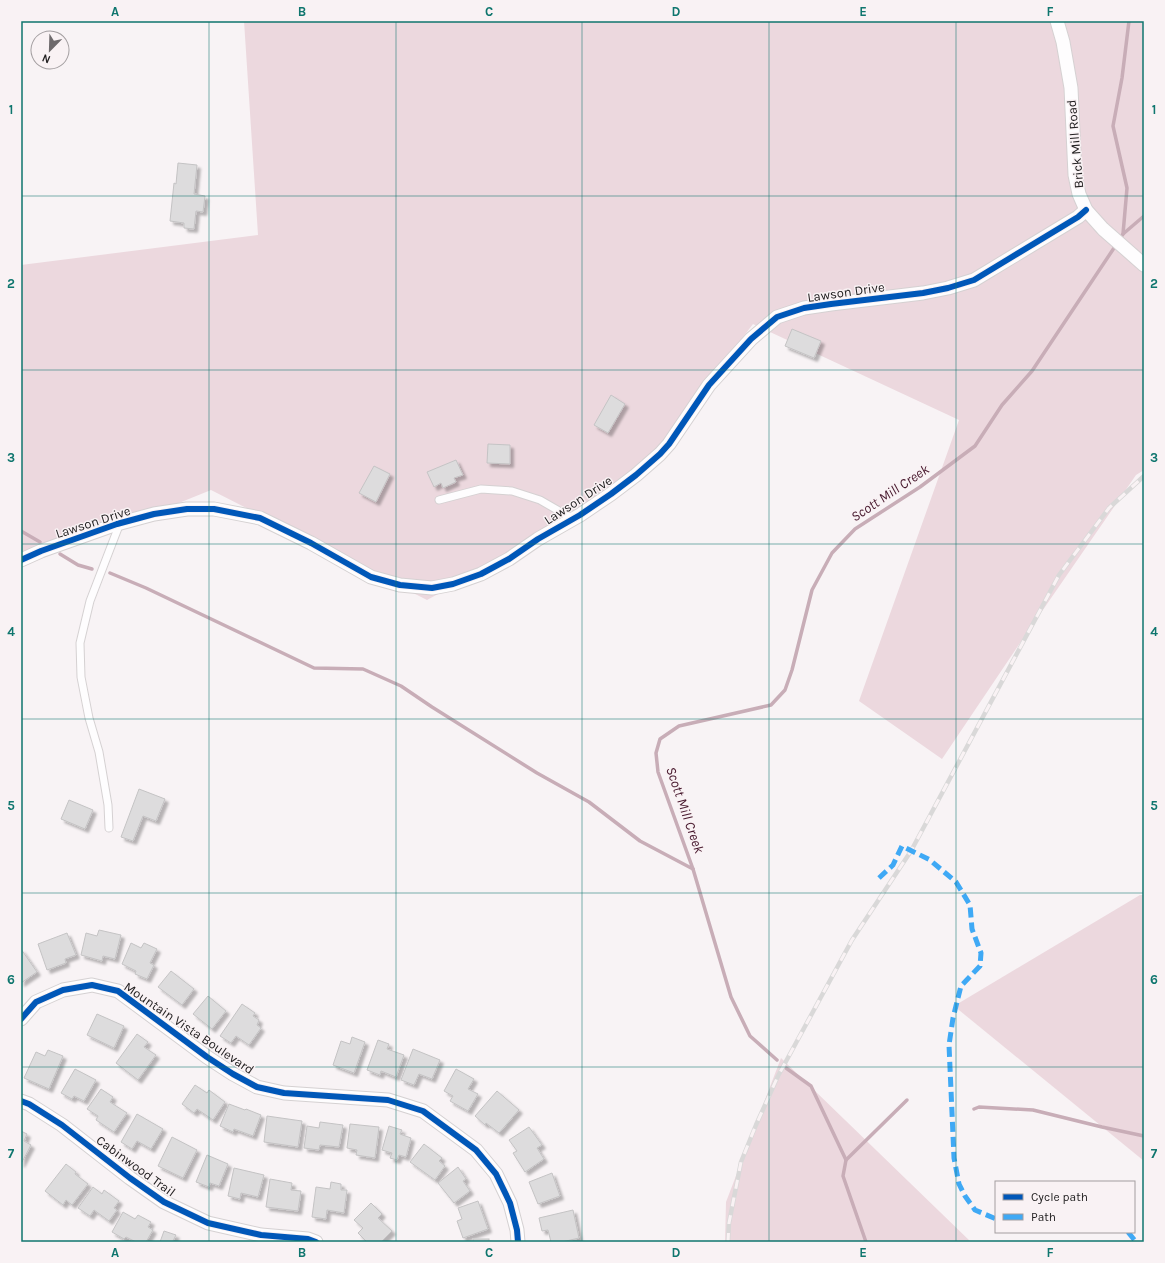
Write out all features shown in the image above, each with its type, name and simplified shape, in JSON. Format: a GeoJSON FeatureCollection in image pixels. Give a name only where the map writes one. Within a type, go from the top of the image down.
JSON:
{"type":"FeatureCollection","features":[{"type":"Feature","properties":{"kind":"street","name":"Brick Mill Road"},"geometry":{"type":"LineString","coordinates":[[1057,21],[1063,42],[1071,88],[1075,175],[1079,194],[1086,210],[1112,237],[1144,265]]}},
{"type":"Feature","properties":{"kind":"street","name":"Lawson Drive"},"geometry":{"type":"LineString","coordinates":[[21,560],[41,551],[154,514],[187,509],[214,509],[260,518],[312,543],[371,577],[400,585],[432,588],[453,584],[481,574],[509,559],[538,539],[573,519],[611,494],[660,454],[669,444],[709,385],[751,340],[777,317],[804,308],[923,293],[948,288],[974,280],[1078,217],[1086,210]]}},
{"type":"Feature","properties":{"kind":"street","name":"Mountain Vista Boulevard"},"geometry":{"type":"LineString","coordinates":[[21,1019],[36,1002],[63,990],[92,985],[118,991],[207,1057],[233,1074],[257,1087],[284,1092],[388,1100],[423,1111],[476,1150],[496,1174],[510,1203],[517,1230],[518,1242]]}},
{"type":"Feature","properties":{"kind":"street","name":"Cabinwood Trail"},"geometry":{"type":"LineString","coordinates":[[21,1100],[30,1104],[62,1125],[130,1178],[164,1202],[208,1223],[261,1235],[308,1239],[316,1242]]}},
{"type":"Feature","properties":{"kind":"lane"},"geometry":{"type":"LineString","coordinates":[[439,500],[481,489],[512,491],[540,500],[573,519]]}},
{"type":"Feature","properties":{"kind":"lane"},"geometry":{"type":"LineString","coordinates":[[109,828],[108,805],[81,677],[80,643],[90,601],[120,524]]}},
{"type":"Feature","properties":{"kind":"shaded area"},"geometry":{"type":"Polygon","coordinates":[[[244,21],[1144,21],[1144,470],[1136,475],[942,759],[859,701],[959,420],[753,324],[624,493],[427,600],[211,490],[21,567],[21,265],[258,235],[244,21]]]}},
{"type":"Feature","properties":{"kind":"shaded area"},"geometry":{"type":"Polygon","coordinates":[[[1140,895],[1144,895],[1144,1161],[954,1006],[1140,895]]]}},
{"type":"Feature","properties":{"kind":"shaded area"},"geometry":{"type":"Polygon","coordinates":[[[781,1058],[971,1242],[725,1242],[726,1202],[781,1058]]]}},
{"type":"Feature","properties":{"kind":"building"},"geometry":{"type":"Polygon","coordinates":[[[178,163],[197,165],[194,194],[205,196],[203,212],[196,211],[194,229],[184,228],[184,223],[170,221],[174,183],[176,184],[178,163]]]}},
{"type":"Feature","properties":{"kind":"building"},"geometry":{"type":"Polygon","coordinates":[[[792,329],[821,341],[814,358],[785,346],[792,329]]]}},
{"type":"Feature","properties":{"kind":"building"},"geometry":{"type":"Polygon","coordinates":[[[611,395],[625,404],[608,433],[594,425],[611,395]]]}},
{"type":"Feature","properties":{"kind":"building"},"geometry":{"type":"Polygon","coordinates":[[[488,444],[510,445],[510,464],[487,463],[488,444]]]}},
{"type":"Feature","properties":{"kind":"building"},"geometry":{"type":"Polygon","coordinates":[[[456,460],[463,475],[454,478],[456,482],[443,488],[441,483],[434,487],[427,472],[456,460]]]}},
{"type":"Feature","properties":{"kind":"building"},"geometry":{"type":"Polygon","coordinates":[[[374,466],[390,474],[376,502],[359,493],[374,466]]]}},
{"type":"Feature","properties":{"kind":"building"},"geometry":{"type":"Polygon","coordinates":[[[139,789],[165,799],[156,821],[143,816],[133,841],[121,837],[139,789]]]}},
{"type":"Feature","properties":{"kind":"building"},"geometry":{"type":"Polygon","coordinates":[[[69,800],[93,810],[85,829],[61,819],[69,800]]]}},
{"type":"Feature","properties":{"kind":"building"},"geometry":{"type":"Polygon","coordinates":[[[99,930],[121,935],[115,959],[103,956],[102,961],[81,955],[86,933],[97,936],[99,930]]]}},
{"type":"Feature","properties":{"kind":"building"},"geometry":{"type":"Polygon","coordinates":[[[67,933],[76,955],[65,959],[66,963],[47,970],[38,944],[67,933]]]}},
{"type":"Feature","properties":{"kind":"building"},"geometry":{"type":"Polygon","coordinates":[[[131,943],[141,948],[144,943],[157,949],[150,963],[154,965],[147,979],[135,974],[136,971],[122,964],[131,943]]]}},
{"type":"Feature","properties":{"kind":"building"},"geometry":{"type":"Polygon","coordinates":[[[21,949],[37,972],[21,983],[21,949]]]}},
{"type":"Feature","properties":{"kind":"building"},"geometry":{"type":"Polygon","coordinates":[[[171,971],[194,989],[182,1005],[158,987],[171,971]]]}},
{"type":"Feature","properties":{"kind":"building"},"geometry":{"type":"Polygon","coordinates":[[[208,996],[226,1011],[212,1029],[193,1014],[208,996]]]}},
{"type":"Feature","properties":{"kind":"building"},"geometry":{"type":"Polygon","coordinates":[[[242,1004],[255,1013],[253,1016],[259,1020],[257,1025],[261,1028],[249,1045],[236,1036],[231,1043],[220,1036],[242,1004]]]}},
{"type":"Feature","properties":{"kind":"building"},"geometry":{"type":"Polygon","coordinates":[[[97,1014],[124,1026],[114,1048],[87,1035],[97,1014]]]}},
{"type":"Feature","properties":{"kind":"building"},"geometry":{"type":"Polygon","coordinates":[[[137,1034],[148,1042],[144,1047],[156,1055],[138,1080],[116,1063],[137,1034]]]}},
{"type":"Feature","properties":{"kind":"building"},"geometry":{"type":"Polygon","coordinates":[[[352,1037],[365,1042],[354,1073],[333,1065],[341,1041],[350,1044],[352,1037]]]}},
{"type":"Feature","properties":{"kind":"building"},"geometry":{"type":"Polygon","coordinates":[[[378,1040],[389,1044],[387,1049],[404,1055],[396,1077],[381,1071],[380,1075],[367,1070],[378,1040]]]}},
{"type":"Feature","properties":{"kind":"building"},"geometry":{"type":"Polygon","coordinates":[[[413,1049],[440,1060],[432,1079],[419,1074],[414,1085],[401,1080],[413,1049]]]}},
{"type":"Feature","properties":{"kind":"building"},"geometry":{"type":"Polygon","coordinates":[[[48,1050],[63,1056],[49,1089],[24,1078],[36,1052],[45,1056],[48,1050]]]}},
{"type":"Feature","properties":{"kind":"building"},"geometry":{"type":"Polygon","coordinates":[[[75,1069],[96,1080],[84,1101],[74,1096],[72,1099],[61,1093],[75,1069]]]}},
{"type":"Feature","properties":{"kind":"building"},"geometry":{"type":"Polygon","coordinates":[[[456,1069],[474,1079],[468,1089],[478,1094],[468,1111],[450,1101],[453,1096],[444,1091],[456,1069]]]}},
{"type":"Feature","properties":{"kind":"building"},"geometry":{"type":"Polygon","coordinates":[[[195,1085],[207,1093],[209,1090],[225,1102],[213,1120],[197,1109],[194,1113],[182,1104],[195,1085]]]}},
{"type":"Feature","properties":{"kind":"building"},"geometry":{"type":"Polygon","coordinates":[[[101,1089],[113,1097],[110,1102],[127,1113],[114,1132],[96,1120],[98,1116],[87,1109],[101,1089]]]}},
{"type":"Feature","properties":{"kind":"building"},"geometry":{"type":"Polygon","coordinates":[[[497,1091],[519,1110],[499,1133],[486,1123],[485,1125],[475,1116],[497,1091]]]}},
{"type":"Feature","properties":{"kind":"building"},"geometry":{"type":"Polygon","coordinates":[[[229,1104],[261,1115],[253,1136],[234,1129],[233,1132],[220,1126],[229,1104]]]}},
{"type":"Feature","properties":{"kind":"building"},"geometry":{"type":"Polygon","coordinates":[[[137,1114],[163,1129],[151,1149],[137,1141],[132,1149],[121,1142],[137,1114]]]}},
{"type":"Feature","properties":{"kind":"building"},"geometry":{"type":"Polygon","coordinates":[[[267,1116],[302,1121],[298,1147],[264,1142],[267,1116]]]}},
{"type":"Feature","properties":{"kind":"building"},"geometry":{"type":"Polygon","coordinates":[[[320,1122],[343,1125],[339,1147],[320,1145],[319,1150],[304,1148],[307,1126],[319,1128],[320,1122]]]}},
{"type":"Feature","properties":{"kind":"building"},"geometry":{"type":"Polygon","coordinates":[[[350,1124],[379,1127],[375,1158],[356,1155],[357,1150],[347,1148],[350,1124]]]}},
{"type":"Feature","properties":{"kind":"building"},"geometry":{"type":"Polygon","coordinates":[[[389,1126],[402,1130],[400,1134],[411,1138],[406,1157],[399,1155],[397,1160],[390,1158],[392,1153],[382,1150],[389,1126]]]}},
{"type":"Feature","properties":{"kind":"building"},"geometry":{"type":"Polygon","coordinates":[[[529,1127],[542,1145],[537,1148],[544,1159],[525,1172],[513,1153],[517,1151],[509,1140],[529,1127]]]}},
{"type":"Feature","properties":{"kind":"building"},"geometry":{"type":"Polygon","coordinates":[[[21,1131],[27,1134],[24,1141],[31,1145],[21,1164],[21,1131]]]}},
{"type":"Feature","properties":{"kind":"building"},"geometry":{"type":"Polygon","coordinates":[[[172,1137],[197,1150],[183,1178],[158,1166],[172,1137]]]}},
{"type":"Feature","properties":{"kind":"building"},"geometry":{"type":"Polygon","coordinates":[[[424,1144],[442,1158],[439,1161],[445,1166],[435,1180],[410,1162],[424,1144]]]}},
{"type":"Feature","properties":{"kind":"building"},"geometry":{"type":"Polygon","coordinates":[[[207,1155],[228,1164],[219,1186],[210,1183],[209,1187],[196,1182],[207,1155]]]}},
{"type":"Feature","properties":{"kind":"building"},"geometry":{"type":"Polygon","coordinates":[[[66,1164],[76,1172],[75,1174],[88,1184],[72,1205],[66,1200],[63,1205],[45,1191],[66,1164]]]}},
{"type":"Feature","properties":{"kind":"building"},"geometry":{"type":"Polygon","coordinates":[[[458,1167],[466,1179],[463,1181],[470,1191],[454,1203],[438,1183],[458,1167]]]}},
{"type":"Feature","properties":{"kind":"building"},"geometry":{"type":"Polygon","coordinates":[[[234,1168],[264,1175],[258,1197],[241,1193],[240,1199],[228,1196],[234,1168]]]}},
{"type":"Feature","properties":{"kind":"building"},"geometry":{"type":"Polygon","coordinates":[[[552,1173],[560,1196],[538,1204],[529,1182],[552,1173]]]}},
{"type":"Feature","properties":{"kind":"building"},"geometry":{"type":"Polygon","coordinates":[[[270,1179],[292,1183],[291,1190],[301,1191],[298,1211],[266,1207],[270,1179]]]}},
{"type":"Feature","properties":{"kind":"building"},"geometry":{"type":"Polygon","coordinates":[[[331,1182],[341,1184],[341,1190],[347,1190],[344,1213],[327,1210],[326,1219],[312,1217],[316,1187],[330,1189],[331,1182]]]}},
{"type":"Feature","properties":{"kind":"building"},"geometry":{"type":"Polygon","coordinates":[[[93,1187],[102,1194],[104,1190],[119,1201],[114,1208],[117,1210],[109,1221],[94,1210],[90,1216],[78,1208],[93,1187]]]}},
{"type":"Feature","properties":{"kind":"building"},"geometry":{"type":"Polygon","coordinates":[[[478,1201],[488,1229],[463,1238],[457,1221],[462,1219],[458,1208],[478,1201]]]}},
{"type":"Feature","properties":{"kind":"building"},"geometry":{"type":"Polygon","coordinates":[[[371,1203],[382,1214],[378,1218],[392,1231],[381,1242],[367,1242],[358,1233],[363,1228],[354,1220],[371,1203]]]}},
{"type":"Feature","properties":{"kind":"building"},"geometry":{"type":"Polygon","coordinates":[[[573,1210],[579,1238],[562,1242],[551,1242],[548,1230],[542,1231],[539,1218],[573,1210]]]}},
{"type":"Feature","properties":{"kind":"building"},"geometry":{"type":"Polygon","coordinates":[[[123,1212],[135,1219],[138,1215],[151,1222],[148,1227],[153,1230],[146,1242],[136,1242],[126,1237],[124,1239],[112,1232],[123,1212]]]}},
{"type":"Feature","properties":{"kind":"building"},"geometry":{"type":"Polygon","coordinates":[[[164,1231],[176,1235],[173,1241],[175,1242],[160,1242],[164,1231]]]}},
{"type":"Feature","properties":{"kind":"building"},"geometry":{"type":"Polygon","coordinates":[[[473,1239],[489,1239],[489,1242],[473,1242],[473,1239]]]}},
{"type":"Feature","properties":{"kind":"waterway","name":"Scott Mill Creek"},"geometry":{"type":"LineString","coordinates":[[1119,240],[1123,234],[1127,188],[1113,126],[1122,78],[1129,21]]}},
{"type":"Feature","properties":{"kind":"waterway"},"geometry":{"type":"LineString","coordinates":[[1123,234],[1144,216]]}},
{"type":"Feature","properties":{"kind":"waterway","name":"Scott Mill Creek"},"geometry":{"type":"LineString","coordinates":[[777,1060],[750,1036],[731,997],[693,869],[658,772],[656,753],[660,739],[679,726],[771,705],[785,690],[792,670],[812,590],[832,553],[855,529],[920,487],[975,446],[1002,405],[1032,371],[1116,245]]}},
{"type":"Feature","properties":{"kind":"waterway"},"geometry":{"type":"LineString","coordinates":[[21,531],[40,542]]}},
{"type":"Feature","properties":{"kind":"waterway"},"geometry":{"type":"LineString","coordinates":[[60,554],[78,565],[92,569]]}},
{"type":"Feature","properties":{"kind":"waterway"},"geometry":{"type":"LineString","coordinates":[[110,573],[146,588],[314,668],[363,669],[401,686],[537,773],[589,802],[640,841],[693,869]]}},
{"type":"Feature","properties":{"kind":"waterway","name":"Scott Mill Creek"},"geometry":{"type":"LineString","coordinates":[[786,1068],[811,1086],[846,1160],[843,1176],[866,1242]]}},
{"type":"Feature","properties":{"kind":"waterway"},"geometry":{"type":"LineString","coordinates":[[846,1160],[907,1100]]}},
{"type":"Feature","properties":{"kind":"waterway"},"geometry":{"type":"LineString","coordinates":[[974,1109],[979,1107],[1033,1110],[1144,1136]]}},
{"type":"Feature","properties":{"kind":"railway"},"geometry":{"type":"LineString","coordinates":[[728,1242],[729,1223],[741,1162],[778,1076],[852,940],[911,851],[1059,575],[1109,508],[1144,476]]}},
{"type":"Feature","properties":{"kind":"marked path"},"geometry":{"type":"LineString","coordinates":[[879,878],[893,865],[902,846],[930,860],[956,882],[970,905],[972,929],[981,953],[980,966],[961,986],[953,1018],[949,1045],[954,1158],[959,1184],[965,1196],[975,1210],[995,1219]]}},
{"type":"Feature","properties":{"kind":"marked path"},"geometry":{"type":"LineString","coordinates":[[1129,1233],[1136,1242]]}},
{"type":"Feature","properties":{"kind":"cycle path"},"geometry":{"type":"LineString","coordinates":[[21,560],[41,551],[117,524],[154,514],[187,509],[214,509],[260,518],[311,543],[371,577],[400,585],[432,588],[453,584],[481,574],[509,559],[538,539],[580,515],[636,475],[669,444],[709,385],[751,339],[777,317],[804,308],[923,293],[948,288],[974,280],[1078,217],[1086,210]]}},
{"type":"Feature","properties":{"kind":"cycle path"},"geometry":{"type":"LineString","coordinates":[[21,1019],[36,1002],[63,990],[92,985],[118,991],[207,1057],[233,1074],[257,1087],[284,1093],[388,1100],[423,1111],[476,1150],[496,1174],[510,1203],[517,1230],[518,1242]]}},
{"type":"Feature","properties":{"kind":"cycle path"},"geometry":{"type":"LineString","coordinates":[[21,1101],[29,1104],[62,1125],[130,1178],[164,1202],[208,1223],[261,1235],[308,1239],[316,1242]]}}]}
